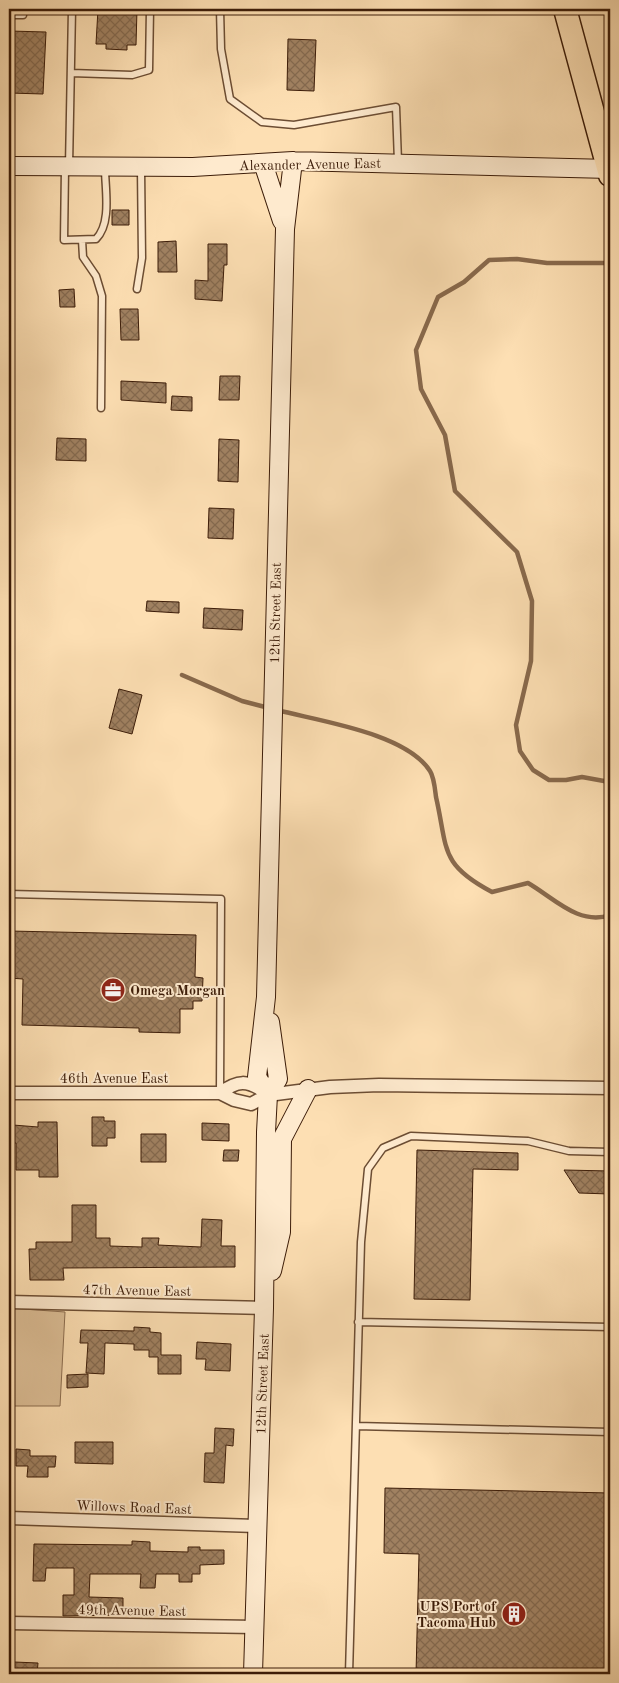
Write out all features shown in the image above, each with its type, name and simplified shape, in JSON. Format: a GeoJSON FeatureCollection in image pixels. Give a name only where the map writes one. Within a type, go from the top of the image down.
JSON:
{"type":"FeatureCollection","features":[{"type":"Feature","properties":{"kind":"highway"},"geometry":{"type":"LineString","coordinates":[[565,9],[610,171]]}},
{"type":"Feature","properties":{"kind":"street","name":"Alexander Avenue East"},"geometry":{"type":"LineString","coordinates":[[9,166],[141,167],[293,161],[610,171]]}},
{"type":"Feature","properties":{"kind":"street","name":"12th Street East"},"geometry":{"type":"LineString","coordinates":[[254,1674],[268,1094],[258,1077],[266,997],[285,229],[293,161]]}},
{"type":"Feature","properties":{"kind":"street","name":"12th Street East"},"geometry":{"type":"LineString","coordinates":[[263,163],[285,229]]}},
{"type":"Feature","properties":{"kind":"street","name":"46th Avenue East"},"geometry":{"type":"LineString","coordinates":[[9,1093],[220,1093],[234,1100],[251,1104],[268,1094],[252,1084],[243,1083],[231,1085],[220,1093]]}},
{"type":"Feature","properties":{"kind":"street"},"geometry":{"type":"LineString","coordinates":[[268,1094],[379,1085],[610,1088]]}},
{"type":"Feature","properties":{"kind":"street"},"geometry":{"type":"LineString","coordinates":[[264,1308],[281,1232],[282,1139],[308,1090]]}},
{"type":"Feature","properties":{"kind":"street","name":"47th Avenue East"},"geometry":{"type":"LineString","coordinates":[[9,1302],[264,1308]]}},
{"type":"Feature","properties":{"kind":"street","name":"Willows Road East"},"geometry":{"type":"LineString","coordinates":[[9,1518],[258,1526]]}},
{"type":"Feature","properties":{"kind":"street","name":"49th Avenue East"},"geometry":{"type":"LineString","coordinates":[[9,1623],[255,1626]]}},
{"type":"Feature","properties":{"kind":"lane"},"geometry":{"type":"LineString","coordinates":[[9,15],[23,15],[23,9]]}},
{"type":"Feature","properties":{"kind":"lane"},"geometry":{"type":"LineString","coordinates":[[72,9],[64,240],[96,239],[103,230],[106,218],[105,167]]}},
{"type":"Feature","properties":{"kind":"lane"},"geometry":{"type":"LineString","coordinates":[[71,73],[132,74],[149,70],[150,9]]}},
{"type":"Feature","properties":{"kind":"lane"},"geometry":{"type":"LineString","coordinates":[[220,9],[221,49],[230,99],[262,122],[294,125],[396,107],[398,163]]}},
{"type":"Feature","properties":{"kind":"lane"},"geometry":{"type":"LineString","coordinates":[[137,289],[142,258],[141,167]]}},
{"type":"Feature","properties":{"kind":"lane"},"geometry":{"type":"LineString","coordinates":[[82,240],[83,257],[96,276],[102,296],[101,408]]}},
{"type":"Feature","properties":{"kind":"lane"},"geometry":{"type":"LineString","coordinates":[[9,894],[221,898],[220,1093]]}},
{"type":"Feature","properties":{"kind":"lane"},"geometry":{"type":"LineString","coordinates":[[349,1674],[361,1242],[368,1169],[383,1148],[411,1136],[528,1141],[569,1151],[610,1152]]}},
{"type":"Feature","properties":{"kind":"lane"},"geometry":{"type":"LineString","coordinates":[[358,1322],[610,1327]]}},
{"type":"Feature","properties":{"kind":"lane"},"geometry":{"type":"LineString","coordinates":[[356,1426],[610,1432]]}},
{"type":"Feature","properties":{"kind":"shaded area"},"geometry":{"type":"Polygon","coordinates":[[[9,1308],[65,1312],[60,1406],[9,1406],[9,1308]]]}},
{"type":"Feature","properties":{"kind":"building"},"geometry":{"type":"Polygon","coordinates":[[[98,9],[137,9],[136,45],[127,45],[127,50],[106,49],[106,44],[96,44],[98,9]]]}},
{"type":"Feature","properties":{"kind":"building"},"geometry":{"type":"Polygon","coordinates":[[[9,31],[46,32],[43,94],[9,93],[9,31]]]}},
{"type":"Feature","properties":{"kind":"building"},"geometry":{"type":"Polygon","coordinates":[[[288,39],[316,40],[314,91],[287,90],[288,39]]]}},
{"type":"Feature","properties":{"kind":"building"},"geometry":{"type":"Polygon","coordinates":[[[112,210],[129,210],[129,225],[112,225],[112,210]]]}},
{"type":"Feature","properties":{"kind":"building"},"geometry":{"type":"Polygon","coordinates":[[[176,241],[177,272],[158,272],[158,242],[176,241]]]}},
{"type":"Feature","properties":{"kind":"building"},"geometry":{"type":"Polygon","coordinates":[[[208,244],[227,244],[227,265],[224,265],[222,301],[195,299],[195,280],[208,281],[208,244]]]}},
{"type":"Feature","properties":{"kind":"building"},"geometry":{"type":"Polygon","coordinates":[[[74,289],[75,307],[60,307],[59,290],[74,289]]]}},
{"type":"Feature","properties":{"kind":"building"},"geometry":{"type":"Polygon","coordinates":[[[120,309],[138,309],[139,340],[121,340],[120,309]]]}},
{"type":"Feature","properties":{"kind":"building"},"geometry":{"type":"Polygon","coordinates":[[[220,376],[240,376],[239,400],[219,400],[220,376]]]}},
{"type":"Feature","properties":{"kind":"building"},"geometry":{"type":"Polygon","coordinates":[[[121,381],[166,383],[166,403],[121,400],[121,381]]]}},
{"type":"Feature","properties":{"kind":"building"},"geometry":{"type":"Polygon","coordinates":[[[172,396],[192,397],[192,411],[171,410],[172,396]]]}},
{"type":"Feature","properties":{"kind":"building"},"geometry":{"type":"Polygon","coordinates":[[[57,438],[86,439],[86,461],[56,460],[57,438]]]}},
{"type":"Feature","properties":{"kind":"building"},"geometry":{"type":"Polygon","coordinates":[[[219,439],[239,440],[238,482],[218,481],[219,439]]]}},
{"type":"Feature","properties":{"kind":"building"},"geometry":{"type":"Polygon","coordinates":[[[209,508],[234,509],[233,539],[208,538],[209,508]]]}},
{"type":"Feature","properties":{"kind":"building"},"geometry":{"type":"Polygon","coordinates":[[[147,601],[179,602],[179,613],[146,611],[147,601]]]}},
{"type":"Feature","properties":{"kind":"building"},"geometry":{"type":"Polygon","coordinates":[[[204,608],[243,610],[242,630],[203,628],[204,608]]]}},
{"type":"Feature","properties":{"kind":"building"},"geometry":{"type":"Polygon","coordinates":[[[119,689],[142,695],[132,734],[109,728],[119,689]]]}},
{"type":"Feature","properties":{"kind":"building","name":"Omega Morgan"},"geometry":{"type":"Polygon","coordinates":[[[9,931],[196,935],[195,977],[203,978],[202,1001],[193,1001],[193,1009],[180,1009],[180,1033],[139,1032],[139,1028],[22,1025],[23,979],[9,978],[9,931]]]}},
{"type":"Feature","properties":{"kind":"building"},"geometry":{"type":"Polygon","coordinates":[[[92,1117],[104,1117],[104,1121],[115,1121],[115,1138],[107,1138],[107,1146],[92,1146],[92,1117]]]}},
{"type":"Feature","properties":{"kind":"building"},"geometry":{"type":"Polygon","coordinates":[[[38,1122],[57,1122],[58,1177],[39,1177],[39,1170],[16,1170],[16,1143],[12,1143],[13,1125],[38,1127],[38,1122]]]}},
{"type":"Feature","properties":{"kind":"building"},"geometry":{"type":"Polygon","coordinates":[[[202,1123],[229,1124],[229,1141],[202,1140],[202,1123]]]}},
{"type":"Feature","properties":{"kind":"building"},"geometry":{"type":"Polygon","coordinates":[[[141,1134],[166,1134],[166,1162],[141,1162],[141,1134]]]}},
{"type":"Feature","properties":{"kind":"building"},"geometry":{"type":"Polygon","coordinates":[[[224,1150],[239,1150],[238,1161],[223,1161],[224,1150]]]}},
{"type":"Feature","properties":{"kind":"building"},"geometry":{"type":"Polygon","coordinates":[[[417,1150],[518,1153],[518,1170],[473,1169],[470,1300],[414,1299],[417,1150]]]}},
{"type":"Feature","properties":{"kind":"building"},"geometry":{"type":"Polygon","coordinates":[[[564,1170],[610,1171],[610,1194],[579,1193],[564,1170]]]}},
{"type":"Feature","properties":{"kind":"building"},"geometry":{"type":"Polygon","coordinates":[[[72,1205],[96,1205],[96,1238],[110,1238],[110,1246],[142,1247],[142,1238],[159,1238],[158,1245],[201,1247],[202,1219],[222,1220],[221,1246],[235,1246],[235,1267],[63,1268],[64,1280],[30,1280],[29,1249],[36,1249],[36,1242],[72,1242],[72,1205]]]}},
{"type":"Feature","properties":{"kind":"building"},"geometry":{"type":"Polygon","coordinates":[[[134,1327],[150,1328],[150,1332],[161,1333],[161,1355],[181,1355],[181,1374],[158,1374],[158,1357],[149,1357],[149,1350],[134,1350],[134,1344],[105,1343],[104,1374],[86,1373],[88,1343],[80,1343],[81,1330],[134,1331],[134,1327]]]}},
{"type":"Feature","properties":{"kind":"building"},"geometry":{"type":"Polygon","coordinates":[[[197,1342],[231,1344],[230,1371],[205,1370],[206,1359],[196,1359],[197,1342]]]}},
{"type":"Feature","properties":{"kind":"building"},"geometry":{"type":"Polygon","coordinates":[[[88,1374],[88,1387],[67,1388],[67,1375],[88,1374]]]}},
{"type":"Feature","properties":{"kind":"building"},"geometry":{"type":"Polygon","coordinates":[[[215,1428],[234,1429],[233,1446],[226,1445],[224,1483],[204,1482],[205,1453],[214,1453],[215,1428]]]}},
{"type":"Feature","properties":{"kind":"building"},"geometry":{"type":"Polygon","coordinates":[[[75,1442],[113,1442],[113,1464],[75,1463],[75,1442]]]}},
{"type":"Feature","properties":{"kind":"building"},"geometry":{"type":"Polygon","coordinates":[[[16,1449],[30,1450],[30,1456],[56,1456],[55,1467],[48,1467],[48,1477],[27,1477],[28,1466],[16,1466],[16,1449]]]}},
{"type":"Feature","properties":{"kind":"building","name":"UPS Port of Tacoma Hub"},"geometry":{"type":"Polygon","coordinates":[[[385,1488],[610,1493],[610,1674],[416,1674],[419,1554],[384,1553],[385,1488]]]}},
{"type":"Feature","properties":{"kind":"building"},"geometry":{"type":"Polygon","coordinates":[[[132,1541],[150,1542],[150,1551],[188,1552],[188,1547],[200,1547],[200,1550],[224,1550],[224,1564],[200,1565],[200,1574],[192,1574],[192,1582],[179,1582],[179,1574],[156,1574],[155,1588],[140,1588],[141,1574],[90,1574],[89,1597],[123,1598],[123,1615],[63,1616],[63,1595],[74,1595],[74,1568],[46,1568],[45,1581],[33,1581],[34,1544],[132,1545],[132,1541]]]}},
{"type":"Feature","properties":{"kind":"building"},"geometry":{"type":"Polygon","coordinates":[[[14,1662],[38,1663],[37,1674],[13,1674],[14,1662]]]}},
{"type":"Feature","properties":{"kind":"waterway"},"geometry":{"type":"LineString","coordinates":[[610,263],[547,263],[517,259],[489,260],[464,282],[438,297],[416,350],[421,389],[445,435],[455,491],[517,552],[532,601],[531,661],[516,725],[520,751],[533,770],[549,780],[566,780],[582,777],[604,781],[610,785]]}},
{"type":"Feature","properties":{"kind":"waterway"},"geometry":{"type":"LineString","coordinates":[[182,675],[242,701],[269,708]]}},
{"type":"Feature","properties":{"kind":"waterway"},"geometry":{"type":"LineString","coordinates":[[277,710],[360,730],[402,747],[418,758],[432,776],[442,830],[449,854],[463,873],[475,882],[492,892],[528,883],[577,914],[588,917],[610,915]]}},
{"type":"Feature","properties":{"kind":"place","name":"Omega Morgan"},"geometry":{"type":"Point","coordinates":[113,990]}},
{"type":"Feature","properties":{"kind":"place","name":"UPS Port of Tacoma Hub"},"geometry":{"type":"Point","coordinates":[514,1614]}}]}
